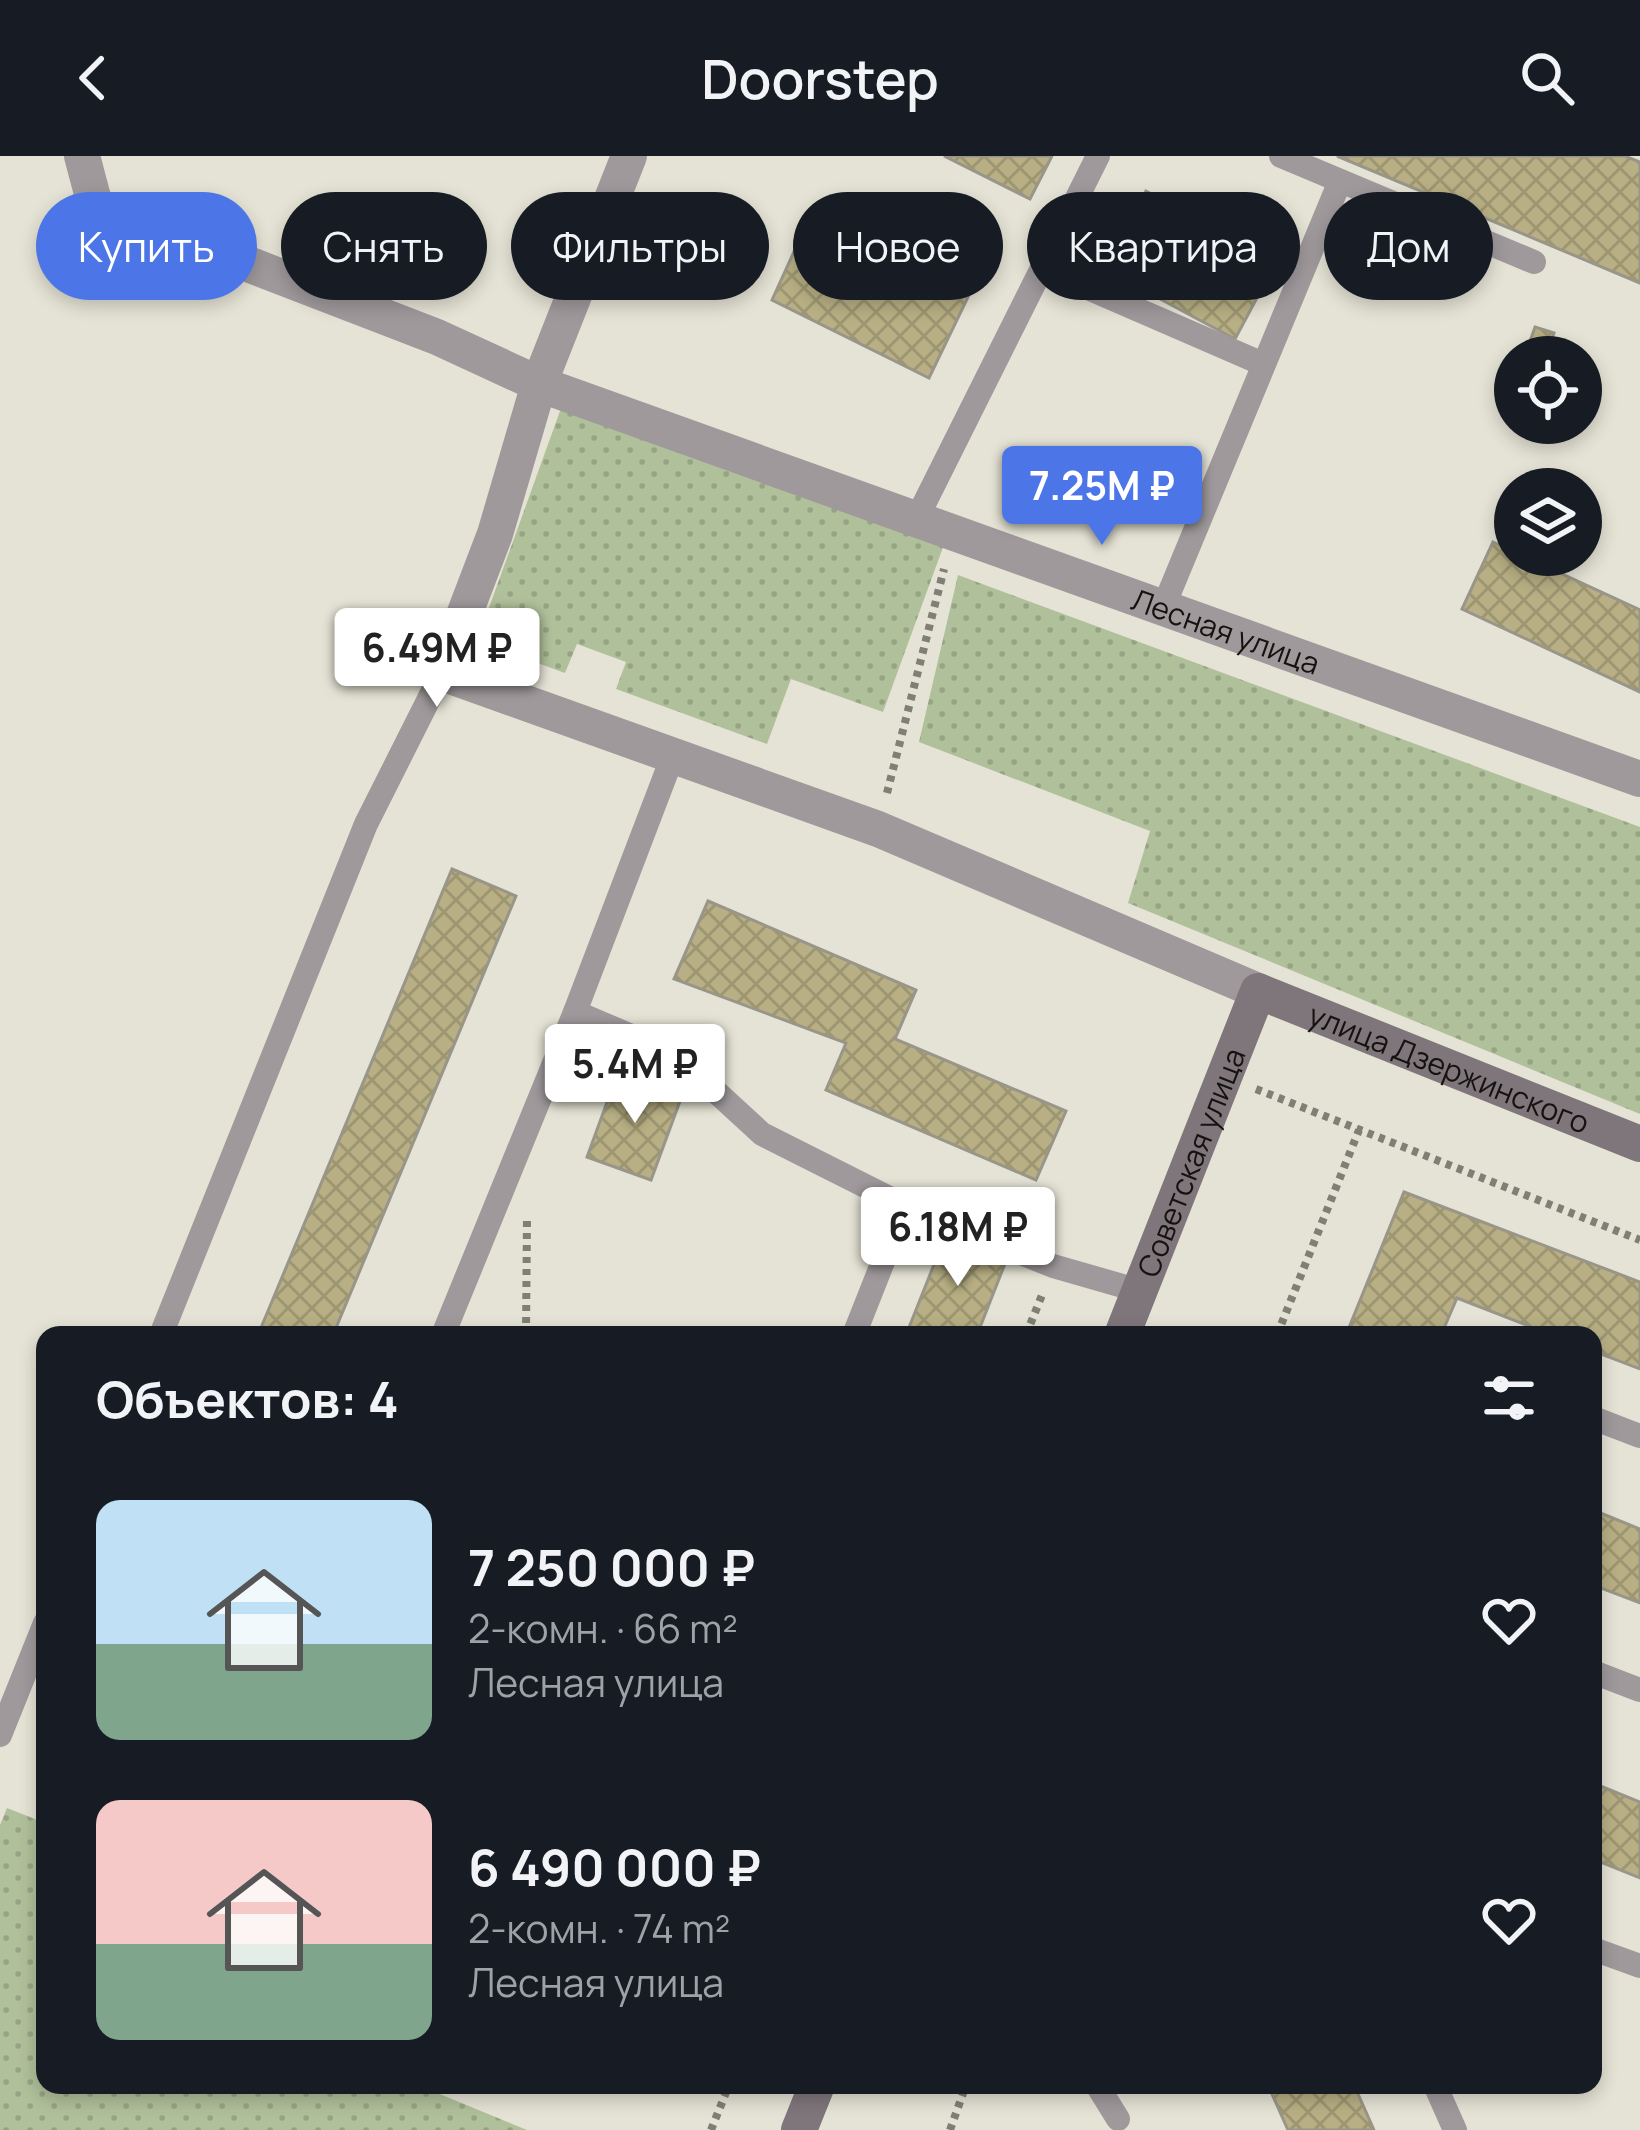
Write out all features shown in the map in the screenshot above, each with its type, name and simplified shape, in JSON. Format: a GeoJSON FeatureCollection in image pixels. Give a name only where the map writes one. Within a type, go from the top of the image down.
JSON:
{"type":"FeatureCollection","features":[{"type":"Feature","properties":{"kind":"street","name":"Лесная улица"},"geometry":{"type":"LineString","coordinates":[[82,156],[95,205],[436,337],[539,384],[1640,779]]}},
{"type":"Feature","properties":{"kind":"street"},"geometry":{"type":"LineString","coordinates":[[629,156],[539,384],[494,534],[442,673],[878,829],[1258,991]]}},
{"type":"Feature","properties":{"kind":"street","name":"Советская улица"},"geometry":{"type":"LineString","coordinates":[[1126,1326],[1258,991]]}},
{"type":"Feature","properties":{"kind":"street","name":"улица Дзержинского"},"geometry":{"type":"LineString","coordinates":[[1258,991],[1640,1144]]}},
{"type":"Feature","properties":{"kind":"street"},"geometry":{"type":"LineString","coordinates":[[800,2130],[814,2094]]}},
{"type":"Feature","properties":{"kind":"lane"},"geometry":{"type":"LineString","coordinates":[[1080,192],[1097,156]]}},
{"type":"Feature","properties":{"kind":"lane"},"geometry":{"type":"LineString","coordinates":[[1281,156],[1534,262]]}},
{"type":"Feature","properties":{"kind":"lane"},"geometry":{"type":"LineString","coordinates":[[1163,608],[1340,181]]}},
{"type":"Feature","properties":{"kind":"lane"},"geometry":{"type":"LineString","coordinates":[[916,520],[1028,300]]}},
{"type":"Feature","properties":{"kind":"lane"},"geometry":{"type":"LineString","coordinates":[[1115,300],[1263,364]]}},
{"type":"Feature","properties":{"kind":"lane"},"geometry":{"type":"LineString","coordinates":[[165,1326],[366,824],[442,673]]}},
{"type":"Feature","properties":{"kind":"lane"},"geometry":{"type":"LineString","coordinates":[[447,1326],[672,758]]}},
{"type":"Feature","properties":{"kind":"lane"},"geometry":{"type":"LineString","coordinates":[[575,1012],[676,1055],[762,1134],[905,1206],[1053,1266],[1140,1291]]}},
{"type":"Feature","properties":{"kind":"lane"},"geometry":{"type":"LineString","coordinates":[[858,1326],[905,1206]]}},
{"type":"Feature","properties":{"kind":"lane"},"geometry":{"type":"LineString","coordinates":[[1602,1421],[1640,1436]]}},
{"type":"Feature","properties":{"kind":"lane"},"geometry":{"type":"LineString","coordinates":[[0,1735],[36,1645]]}},
{"type":"Feature","properties":{"kind":"lane"},"geometry":{"type":"LineString","coordinates":[[1602,1675],[1640,1690]]}},
{"type":"Feature","properties":{"kind":"lane"},"geometry":{"type":"LineString","coordinates":[[1602,1951],[1640,1966]]}},
{"type":"Feature","properties":{"kind":"lane"},"geometry":{"type":"LineString","coordinates":[[1102,2094],[1118,2120]]}},
{"type":"Feature","properties":{"kind":"lane"},"geometry":{"type":"LineString","coordinates":[[1439,2094],[1455,2130]]}},
{"type":"Feature","properties":{"kind":"path"},"geometry":{"type":"LineString","coordinates":[[878,829],[953,533]]}},
{"type":"Feature","properties":{"kind":"path"},"geometry":{"type":"LineString","coordinates":[[1226,1077],[1640,1240]]}},
{"type":"Feature","properties":{"kind":"path"},"geometry":{"type":"LineString","coordinates":[[1281,1326],[1359,1130]]}},
{"type":"Feature","properties":{"kind":"path"},"geometry":{"type":"LineString","coordinates":[[526,1326],[527,1199]]}},
{"type":"Feature","properties":{"kind":"path"},"geometry":{"type":"LineString","coordinates":[[1030,1326],[1053,1266]]}},
{"type":"Feature","properties":{"kind":"path"},"geometry":{"type":"LineString","coordinates":[[711,2130],[725,2094]]}},
{"type":"Feature","properties":{"kind":"path"},"geometry":{"type":"LineString","coordinates":[[950,2130],[963,2094]]}},
{"type":"Feature","properties":{"kind":"green space"},"geometry":{"type":"Polygon","coordinates":[[[564,400],[946,539],[883,712],[791,679],[767,744],[616,689],[626,662],[577,644],[565,673],[477,641],[564,400]]]}},
{"type":"Feature","properties":{"kind":"green space"},"geometry":{"type":"Polygon","coordinates":[[[958,575],[1640,827],[1640,1114],[1128,903],[1150,831],[919,742],[958,575]]]}},
{"type":"Feature","properties":{"kind":"green space"},"geometry":{"type":"Polygon","coordinates":[[[7,1808],[36,1819],[36,2094],[440,2094],[527,2130],[0,2130],[0,1825],[7,1808]]]}},
{"type":"Feature","properties":{"kind":"building"},"geometry":{"type":"Polygon","coordinates":[[[944,156],[1052,156],[1027,198],[944,156]]]}},
{"type":"Feature","properties":{"kind":"building"},"geometry":{"type":"Polygon","coordinates":[[[1337,156],[1625,156],[1640,162],[1640,283],[1493,221],[1493,192],[1423,192],[1337,156]]]}},
{"type":"Feature","properties":{"kind":"building"},"geometry":{"type":"Polygon","coordinates":[[[793,254],[793,300],[967,300],[929,378],[772,300],[793,254]]]}},
{"type":"Feature","properties":{"kind":"building"},"geometry":{"type":"Polygon","coordinates":[[[1162,300],[1256,300],[1235,339],[1162,300]]]}},
{"type":"Feature","properties":{"kind":"building"},"geometry":{"type":"Polygon","coordinates":[[[1535,327],[1554,333],[1553,336],[1532,336],[1535,327]]]}},
{"type":"Feature","properties":{"kind":"building"},"geometry":{"type":"Polygon","coordinates":[[[1493,542],[1494,576],[1566,576],[1640,610],[1640,692],[1462,609],[1493,542]]]}},
{"type":"Feature","properties":{"kind":"building"},"geometry":{"type":"Polygon","coordinates":[[[452,869],[516,896],[337,1326],[262,1326],[452,869]]]}},
{"type":"Feature","properties":{"kind":"building"},"geometry":{"type":"Polygon","coordinates":[[[708,901],[916,990],[895,1039],[1066,1111],[1036,1180],[826,1090],[846,1043],[674,979],[708,901]]]}},
{"type":"Feature","properties":{"kind":"building"},"geometry":{"type":"Polygon","coordinates":[[[618,1072],[683,1093],[651,1180],[587,1157],[618,1072]]]}},
{"type":"Feature","properties":{"kind":"building"},"geometry":{"type":"Polygon","coordinates":[[[1404,1192],[1640,1282],[1640,1369],[1602,1354],[1602,1326],[1529,1326],[1457,1298],[1445,1326],[1350,1326],[1404,1192]]]}},
{"type":"Feature","properties":{"kind":"building"},"geometry":{"type":"Polygon","coordinates":[[[947,1232],[1008,1256],[981,1326],[910,1326],[947,1232]]]}},
{"type":"Feature","properties":{"kind":"building"},"geometry":{"type":"Polygon","coordinates":[[[1602,1514],[1640,1529],[1640,1603],[1602,1588],[1602,1514]]]}},
{"type":"Feature","properties":{"kind":"building"},"geometry":{"type":"Polygon","coordinates":[[[1602,1787],[1640,1802],[1640,1878],[1602,1863],[1602,1787]]]}},
{"type":"Feature","properties":{"kind":"building"},"geometry":{"type":"Polygon","coordinates":[[[1272,2094],[1358,2094],[1374,2130],[1288,2130],[1272,2094]]]}}]}
